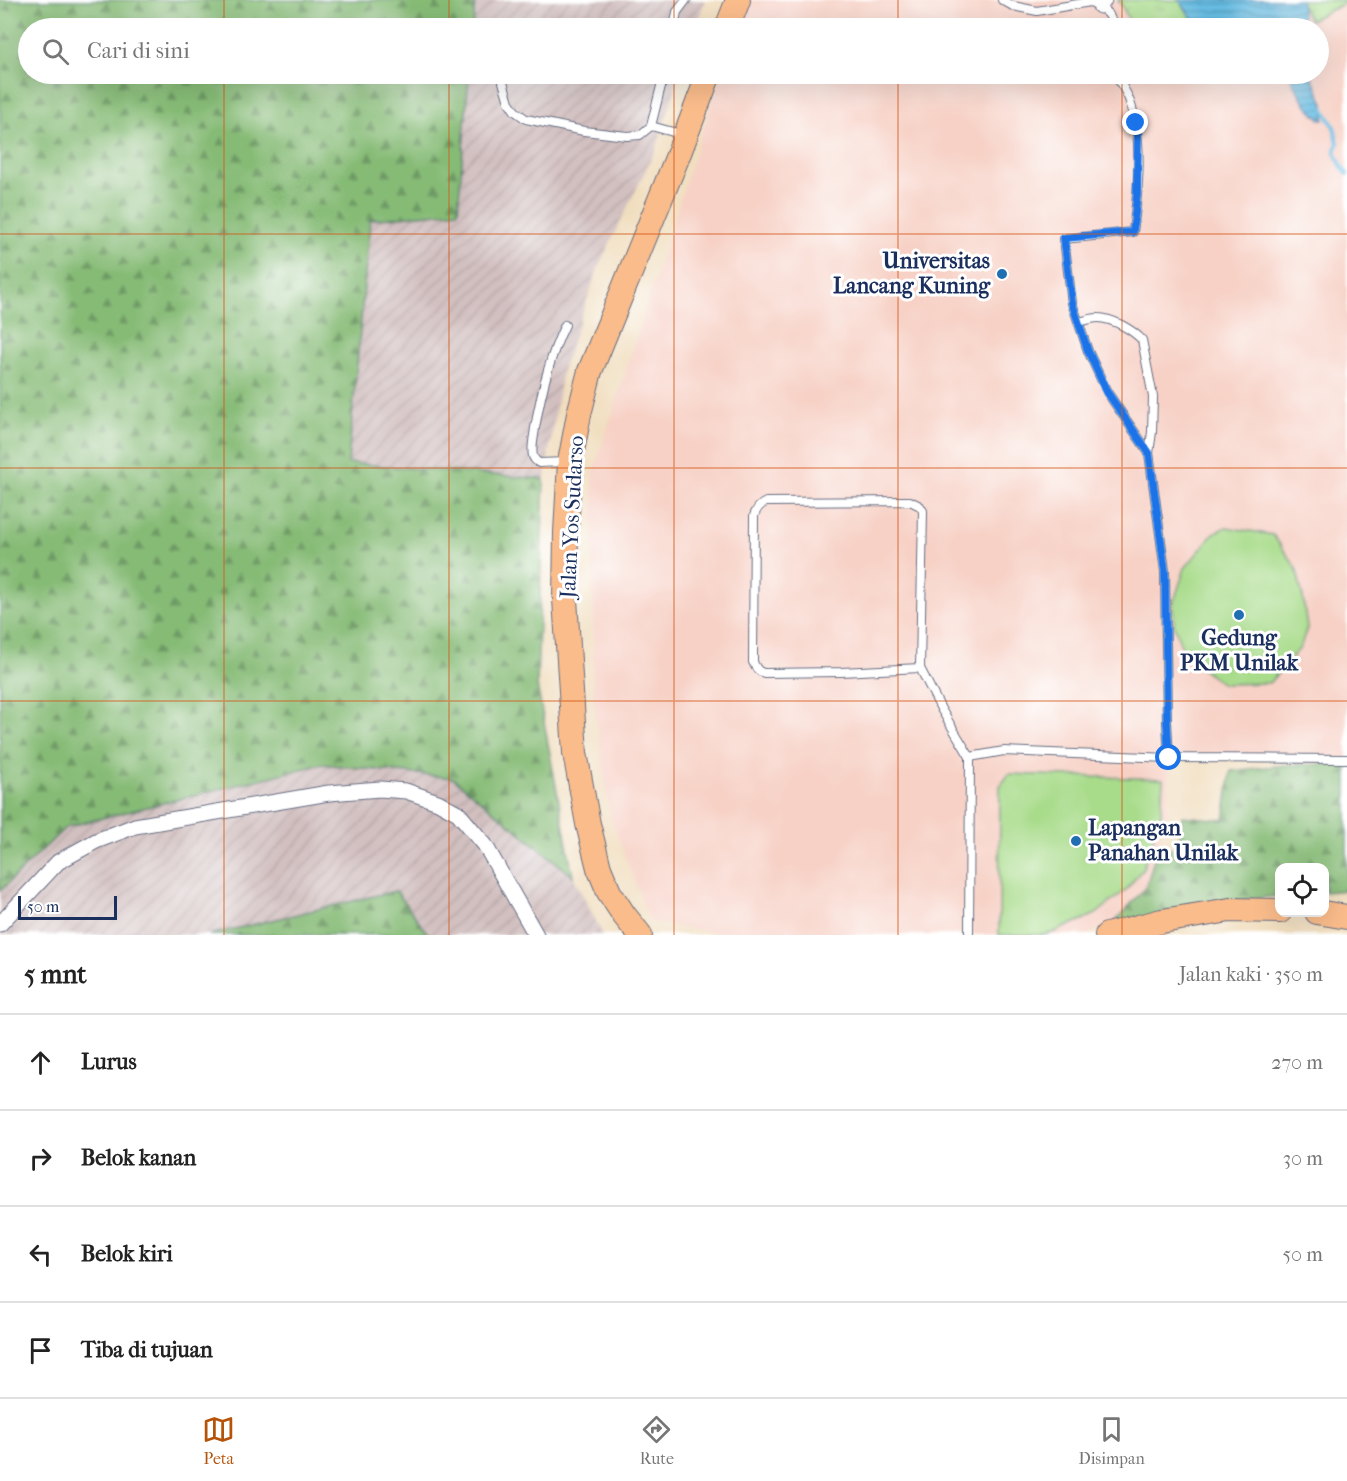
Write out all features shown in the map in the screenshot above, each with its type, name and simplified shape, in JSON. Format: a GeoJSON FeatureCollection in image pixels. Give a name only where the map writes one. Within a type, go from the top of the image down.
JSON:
{"type":"FeatureCollection","features":[{"type":"Feature","properties":{"kind":"main road"},"geometry":{"type":"LineString","coordinates":[[731,18],[738,0]]}},
{"type":"Feature","properties":{"kind":"main road","name":"Jalan Yos Sudarso"},"geometry":{"type":"LineString","coordinates":[[640,935],[609,892],[599,868],[575,753],[566,599],[566,532],[570,462],[590,371],[705,84]]}},
{"type":"Feature","properties":{"kind":"main road"},"geometry":{"type":"LineString","coordinates":[[1107,935],[1162,921],[1230,910],[1275,912]]}},
{"type":"Feature","properties":{"kind":"main road"},"geometry":{"type":"LineString","coordinates":[[1329,914],[1347,917]]}},
{"type":"Feature","properties":{"kind":"street"},"geometry":{"type":"LineString","coordinates":[[0,924],[58,862],[96,841],[135,826],[329,793],[380,789],[406,791],[438,802],[458,813],[485,845],[536,935]]}},
{"type":"Feature","properties":{"kind":"lane"},"geometry":{"type":"LineString","coordinates":[[675,0],[678,11]]}},
{"type":"Feature","properties":{"kind":"lane"},"geometry":{"type":"LineString","coordinates":[[676,18],[678,11],[686,0]]}},
{"type":"Feature","properties":{"kind":"lane"},"geometry":{"type":"LineString","coordinates":[[1002,0],[1013,6],[1037,11],[1090,2],[1102,3],[1110,18]]}},
{"type":"Feature","properties":{"kind":"lane"},"geometry":{"type":"LineString","coordinates":[[504,84],[509,102],[515,111],[526,119],[584,131],[627,136],[640,135],[651,126],[661,84]]}},
{"type":"Feature","properties":{"kind":"lane"},"geometry":{"type":"LineString","coordinates":[[1121,84],[1130,101],[1138,134],[1137,195],[1133,232],[1064,238],[1072,303],[1088,351],[1107,392],[1149,453]]}},
{"type":"Feature","properties":{"kind":"lane"},"geometry":{"type":"LineString","coordinates":[[651,126],[686,136]]}},
{"type":"Feature","properties":{"kind":"lane"},"geometry":{"type":"LineString","coordinates":[[1078,322],[1098,318],[1119,323],[1136,333],[1142,340],[1153,397],[1149,453],[1165,571],[1169,758]]}},
{"type":"Feature","properties":{"kind":"lane"},"geometry":{"type":"LineString","coordinates":[[565,325],[551,361],[539,407],[533,456],[539,463],[570,462]]}},
{"type":"Feature","properties":{"kind":"lane"},"geometry":{"type":"LineString","coordinates":[[921,668],[841,672],[759,672],[753,662],[754,516],[756,510],[766,502],[910,501],[920,506],[923,511],[921,668],[941,709],[970,757],[969,935]]}},
{"type":"Feature","properties":{"kind":"lane"},"geometry":{"type":"LineString","coordinates":[[970,757],[1004,751],[1169,758],[1347,759]]}},
{"type":"Feature","properties":{"kind":"shaded area"},"geometry":{"type":"Polygon","coordinates":[[[0,0],[705,0],[699,18],[18,18],[18,84],[677,84],[656,149],[600,263],[562,370],[542,496],[537,685],[544,748],[573,876],[603,935],[0,935],[0,0]]]}},
{"type":"Feature","properties":{"kind":"shaded area","name":"Universitas Lancang Kuning"},"geometry":{"type":"Polygon","coordinates":[[[744,0],[1347,0],[1347,759],[1169,758],[1168,812],[1146,887],[1113,924],[1085,935],[727,935],[650,922],[610,816],[593,697],[593,474],[717,84],[1329,84],[1329,18],[738,18],[744,0]]]}},
{"type":"Feature","properties":{"kind":"green space"},"geometry":{"type":"Polygon","coordinates":[[[0,0],[475,0],[474,18],[18,18],[18,84],[468,84],[458,211],[370,220],[348,463],[544,479],[537,685],[573,876],[453,778],[322,764],[66,827],[0,891],[0,0]]]}},
{"type":"Feature","properties":{"kind":"green space"},"geometry":{"type":"Polygon","coordinates":[[[1118,0],[1179,0],[1192,18],[1128,18],[1118,0]]]}},
{"type":"Feature","properties":{"kind":"green space"},"geometry":{"type":"Polygon","coordinates":[[[1301,0],[1347,0],[1314,18],[1309,18],[1301,6],[1301,0]]]}},
{"type":"Feature","properties":{"kind":"green space","name":"Gedung PKM Unilak"},"geometry":{"type":"Polygon","coordinates":[[[1226,527],[1273,535],[1296,567],[1307,628],[1300,648],[1269,683],[1223,684],[1183,651],[1174,625],[1173,604],[1185,568],[1214,533],[1226,527]]]}},
{"type":"Feature","properties":{"kind":"green space"},"geometry":{"type":"Polygon","coordinates":[[[1347,764],[1347,890],[1329,892],[1329,863],[1275,863],[1275,896],[1214,902],[1113,924],[1146,887],[1157,849],[1178,848],[1182,816],[1224,820],[1231,771],[1286,765],[1347,764]]]}},
{"type":"Feature","properties":{"kind":"green space","name":"Lapangan Panahan Unilak"},"geometry":{"type":"Polygon","coordinates":[[[1009,774],[1163,779],[1161,814],[1143,868],[1127,889],[1096,914],[1045,935],[999,935],[1000,786],[1009,774]]]}},
{"type":"Feature","properties":{"kind":"green space"},"geometry":{"type":"Polygon","coordinates":[[[395,891],[429,935],[209,935],[395,891]]]}},
{"type":"Feature","properties":{"kind":"water"},"geometry":{"type":"Polygon","coordinates":[[[1179,0],[1301,0],[1301,18],[1192,18],[1179,0]]]}},
{"type":"Feature","properties":{"kind":"water"},"geometry":{"type":"Polygon","coordinates":[[[1294,84],[1315,84],[1324,103],[1324,119],[1315,115],[1294,84]]]}},
{"type":"Feature","properties":{"kind":"waterway"},"geometry":{"type":"LineString","coordinates":[[1324,109],[1334,127],[1338,143],[1335,153],[1347,174]]}},
{"type":"Feature","properties":{"kind":"place","name":"Universitas Lancang Kuning"},"geometry":{"type":"Point","coordinates":[1002,274]}},
{"type":"Feature","properties":{"kind":"place","name":"Gedung PKM Unilak"},"geometry":{"type":"Point","coordinates":[1239,615]}},
{"type":"Feature","properties":{"kind":"place","name":"Lapangan Panahan Unilak"},"geometry":{"type":"Point","coordinates":[1076,841]}},
{"type":"Feature","properties":{"kind":"route"},"geometry":{"type":"LineString","coordinates":[[1136,123],[1138,134],[1137,195],[1133,232],[1064,238],[1072,303],[1088,351],[1107,392],[1149,453],[1165,571],[1169,758]]}}]}
